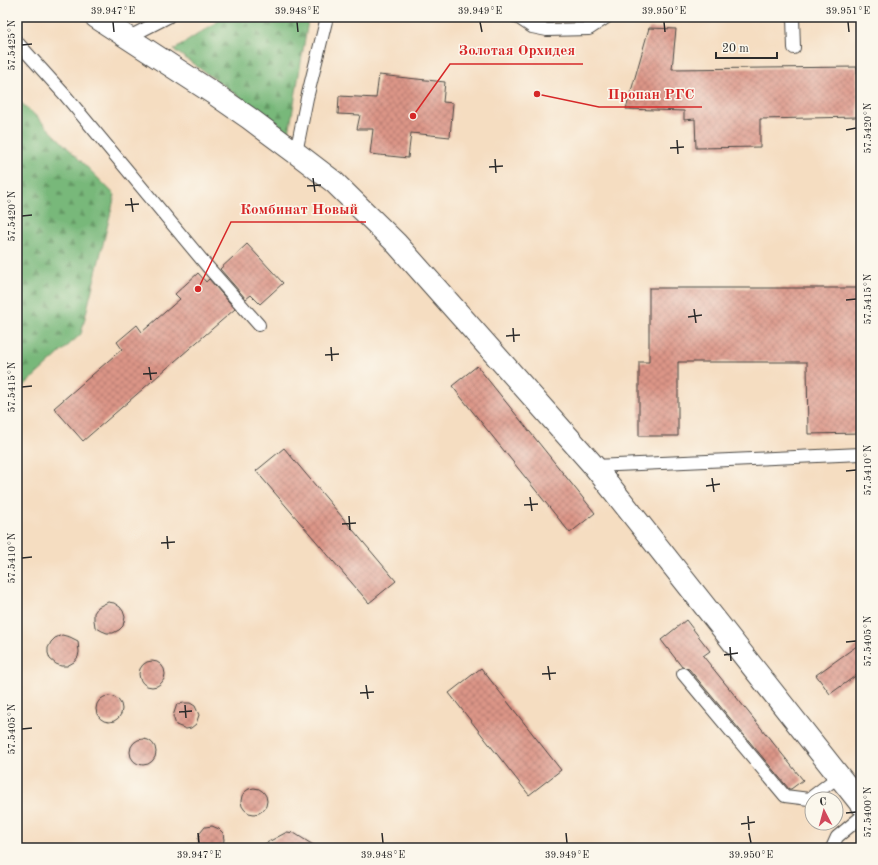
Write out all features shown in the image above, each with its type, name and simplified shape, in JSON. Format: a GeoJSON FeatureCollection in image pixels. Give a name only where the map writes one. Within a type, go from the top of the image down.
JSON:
{"type":"FeatureCollection","features":[{"type":"Feature","properties":{"kind":"street"},"geometry":{"type":"LineString","coordinates":[[96,17],[249,118],[334,182],[363,209],[396,243],[594,466],[861,804]]}},
{"type":"Feature","properties":{"kind":"lane"},"geometry":{"type":"LineString","coordinates":[[129,38],[168,17]]}},
{"type":"Feature","properties":{"kind":"lane"},"geometry":{"type":"LineString","coordinates":[[296,153],[307,98],[327,17]]}},
{"type":"Feature","properties":{"kind":"lane"},"geometry":{"type":"LineString","coordinates":[[517,17],[532,27],[546,30],[589,29],[607,17]]}},
{"type":"Feature","properties":{"kind":"lane"},"geometry":{"type":"LineString","coordinates":[[793,17],[794,48]]}},
{"type":"Feature","properties":{"kind":"lane"},"geometry":{"type":"LineString","coordinates":[[17,42],[64,94],[207,266],[259,325]]}},
{"type":"Feature","properties":{"kind":"lane"},"geometry":{"type":"LineString","coordinates":[[594,466],[861,454]]}},
{"type":"Feature","properties":{"kind":"lane"},"geometry":{"type":"LineString","coordinates":[[682,674],[785,796],[809,799],[839,776]]}},
{"type":"Feature","properties":{"kind":"lane"},"geometry":{"type":"LineString","coordinates":[[832,848],[837,838],[861,817]]}},
{"type":"Feature","properties":{"kind":"green space"},"geometry":{"type":"Polygon","coordinates":[[[224,17],[280,17],[308,21],[289,133],[174,50],[224,17]]]}},
{"type":"Feature","properties":{"kind":"green space"},"geometry":{"type":"Polygon","coordinates":[[[17,99],[115,195],[81,334],[17,392],[17,99]]]}},
{"type":"Feature","properties":{"kind":"building"},"geometry":{"type":"Polygon","coordinates":[[[649,28],[676,29],[672,69],[857,67],[858,117],[760,119],[760,147],[696,148],[695,119],[684,120],[684,111],[626,109],[649,28]]]}},
{"type":"Feature","properties":{"kind":"building"},"geometry":{"type":"Polygon","coordinates":[[[379,75],[445,82],[443,102],[453,103],[450,137],[411,133],[408,158],[370,154],[373,129],[357,129],[360,115],[338,114],[339,96],[376,98],[379,75]]]}},
{"type":"Feature","properties":{"kind":"building"},"geometry":{"type":"Polygon","coordinates":[[[247,244],[283,283],[260,304],[251,295],[246,299],[220,269],[247,244]]]}},
{"type":"Feature","properties":{"kind":"building"},"geometry":{"type":"Polygon","coordinates":[[[198,273],[206,282],[209,279],[235,309],[83,441],[54,408],[122,349],[117,342],[137,325],[142,332],[180,299],[175,294],[198,273]]]}},
{"type":"Feature","properties":{"kind":"building"},"geometry":{"type":"Polygon","coordinates":[[[649,288],[861,288],[861,433],[808,434],[807,362],[678,362],[678,436],[639,436],[639,362],[649,362],[649,288]]]}},
{"type":"Feature","properties":{"kind":"building"},"geometry":{"type":"Polygon","coordinates":[[[477,366],[595,513],[570,533],[452,386],[477,366]]]}},
{"type":"Feature","properties":{"kind":"building"},"geometry":{"type":"Polygon","coordinates":[[[284,448],[396,581],[369,603],[256,471],[284,448]]]}},
{"type":"Feature","properties":{"kind":"building"},"geometry":{"type":"Polygon","coordinates":[[[108,602],[114,603],[120,607],[125,617],[123,626],[113,633],[107,633],[95,627],[94,613],[98,607],[108,602]]]}},
{"type":"Feature","properties":{"kind":"building"},"geometry":{"type":"Polygon","coordinates":[[[686,620],[710,651],[703,656],[803,780],[791,789],[789,789],[689,669],[682,667],[661,640],[686,620]]]}},
{"type":"Feature","properties":{"kind":"building"},"geometry":{"type":"Polygon","coordinates":[[[62,635],[78,641],[78,657],[74,662],[67,666],[56,664],[50,659],[48,653],[48,648],[51,642],[55,638],[62,635]]]}},
{"type":"Feature","properties":{"kind":"building"},"geometry":{"type":"Polygon","coordinates":[[[861,643],[861,672],[830,694],[816,675],[861,643]]]}},
{"type":"Feature","properties":{"kind":"building"},"geometry":{"type":"Polygon","coordinates":[[[152,661],[161,665],[165,674],[161,683],[152,687],[143,683],[139,674],[143,665],[152,661]]]}},
{"type":"Feature","properties":{"kind":"building"},"geometry":{"type":"Polygon","coordinates":[[[481,668],[561,770],[529,795],[449,693],[481,668]]]}},
{"type":"Feature","properties":{"kind":"building"},"geometry":{"type":"Polygon","coordinates":[[[109,696],[118,700],[122,709],[118,718],[109,722],[100,718],[96,709],[100,700],[109,696]]]}},
{"type":"Feature","properties":{"kind":"building"},"geometry":{"type":"Polygon","coordinates":[[[190,703],[195,706],[199,715],[196,724],[191,728],[186,729],[176,725],[173,716],[177,704],[190,703]]]}},
{"type":"Feature","properties":{"kind":"building"},"geometry":{"type":"Polygon","coordinates":[[[143,739],[152,743],[156,752],[152,761],[143,765],[134,761],[130,752],[134,743],[143,739]]]}},
{"type":"Feature","properties":{"kind":"building"},"geometry":{"type":"Polygon","coordinates":[[[254,788],[263,792],[267,801],[263,810],[254,814],[245,810],[241,801],[245,792],[254,788]]]}},
{"type":"Feature","properties":{"kind":"building"},"geometry":{"type":"Polygon","coordinates":[[[212,826],[219,829],[223,833],[224,840],[222,848],[200,848],[198,839],[200,833],[205,827],[212,826]]]}},
{"type":"Feature","properties":{"kind":"building"},"geometry":{"type":"Polygon","coordinates":[[[287,832],[294,833],[318,848],[257,848],[287,832]]]}},
{"type":"Feature","properties":{"kind":"place","name":"Пропан РГС"},"geometry":{"type":"Point","coordinates":[537,94]}},
{"type":"Feature","properties":{"kind":"place","name":"Золотая Орхидея"},"geometry":{"type":"Point","coordinates":[413,116]}},
{"type":"Feature","properties":{"kind":"place","name":"Комбинат Новый"},"geometry":{"type":"Point","coordinates":[198,289]}}]}
